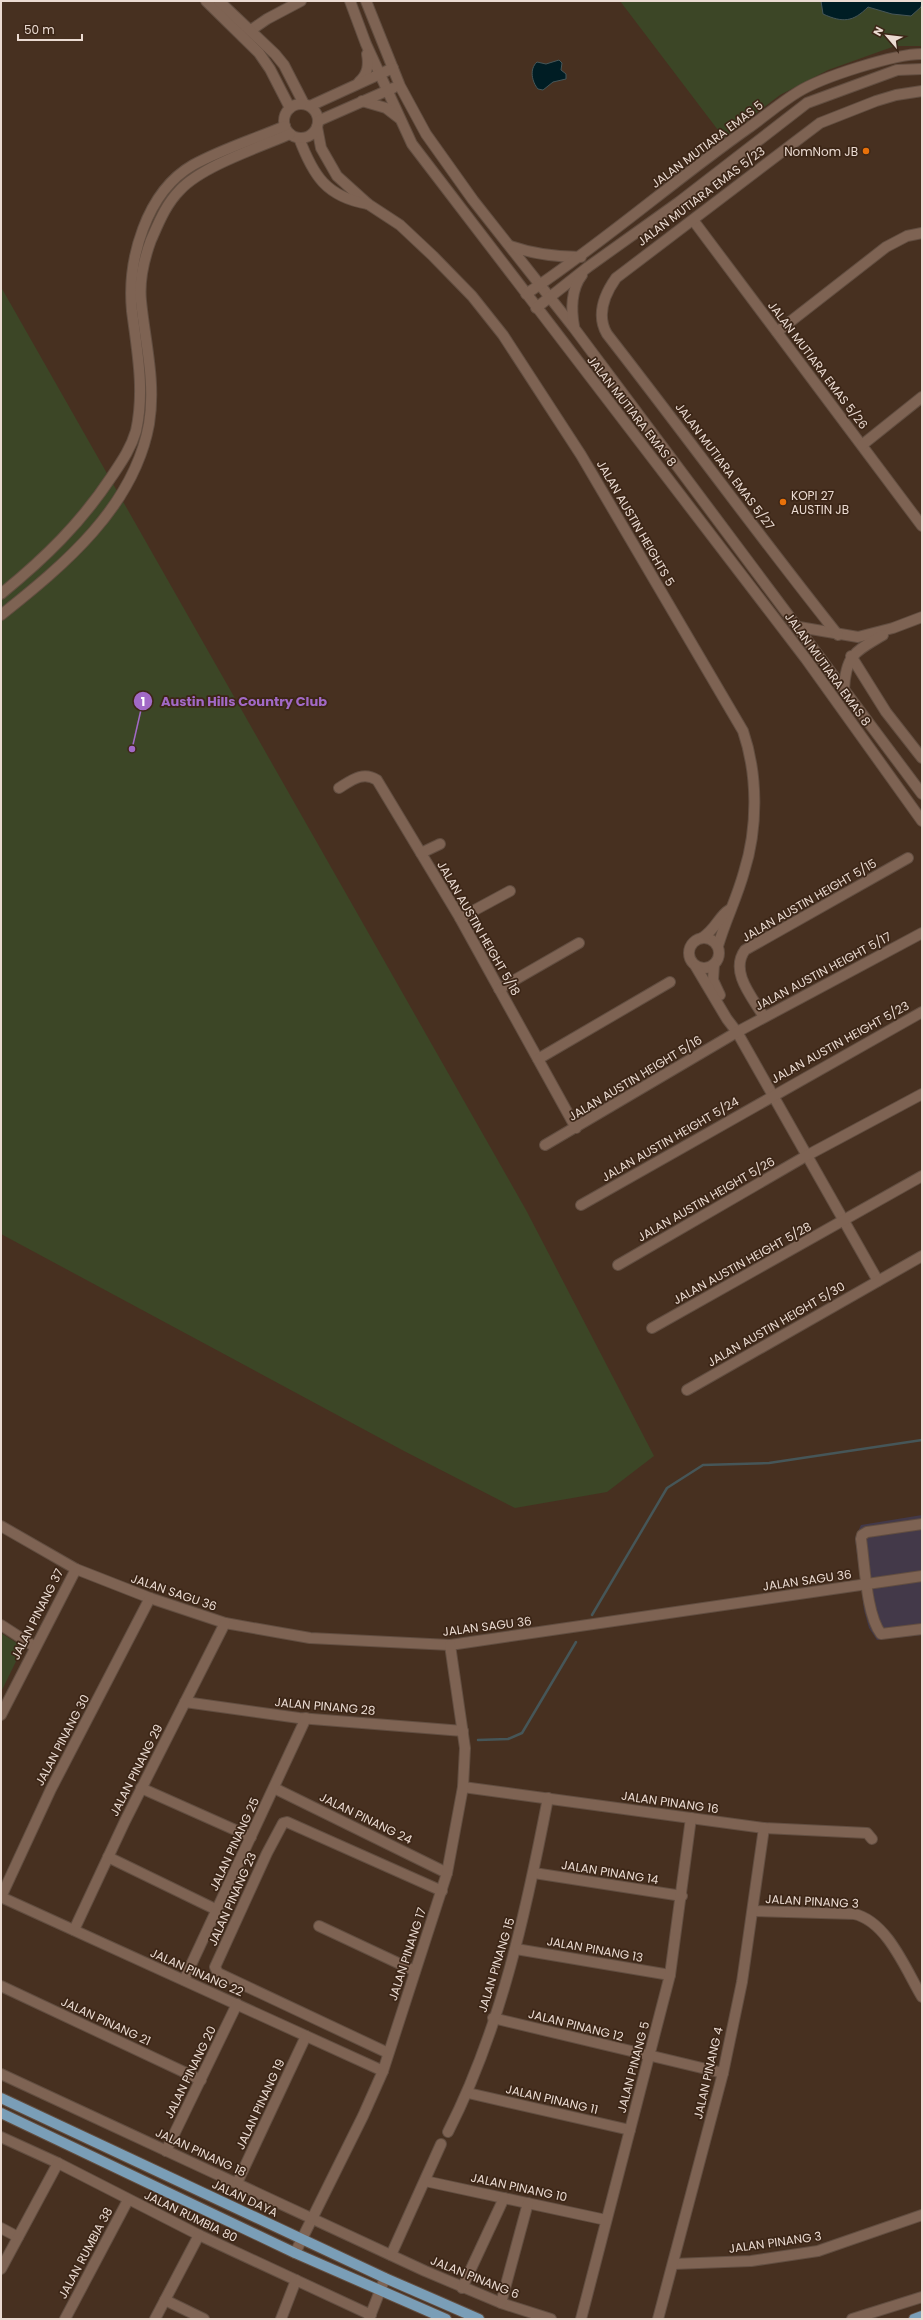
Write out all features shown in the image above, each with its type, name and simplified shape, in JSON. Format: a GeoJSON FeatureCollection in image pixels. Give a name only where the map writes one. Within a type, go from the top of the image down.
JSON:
{"type":"FeatureCollection","features":[{"type":"Feature","properties":{"kind":"main road","name":"JALAN DAYA"},"geometry":{"type":"LineString","coordinates":[[1,2098],[385,2278],[479,2319]]}},
{"type":"Feature","properties":{"kind":"main road"},"geometry":{"type":"LineString","coordinates":[[1,2113],[295,2253],[446,2319]]}},
{"type":"Feature","properties":{"kind":"main road"},"geometry":{"type":"LineString","coordinates":[[914,2319],[922,2316]]}},
{"type":"Feature","properties":{"kind":"street"},"geometry":{"type":"LineString","coordinates":[[206,1],[266,62],[290,108]]}},
{"type":"Feature","properties":{"kind":"street"},"geometry":{"type":"LineString","coordinates":[[219,1],[280,59],[307,105],[316,112],[317,124]]}},
{"type":"Feature","properties":{"kind":"street"},"geometry":{"type":"LineString","coordinates":[[242,36],[267,18],[300,1]]}},
{"type":"Feature","properties":{"kind":"street","name":"JALAN MUTIARA EMAS 8"},"geometry":{"type":"LineString","coordinates":[[350,1],[366,44],[412,144],[806,659],[922,821]]}},
{"type":"Feature","properties":{"kind":"street","name":"JALAN MUTIARA EMAS 8"},"geometry":{"type":"LineString","coordinates":[[366,1],[400,86],[426,134],[472,200],[541,284],[799,627],[922,794]]}},
{"type":"Feature","properties":{"kind":"street"},"geometry":{"type":"LineString","coordinates":[[356,85],[364,77],[369,66],[366,44]]}},
{"type":"Feature","properties":{"kind":"street","name":"JALAN MUTIARA EMAS 5"},"geometry":{"type":"LineString","coordinates":[[526,294],[580,257],[719,148],[798,92],[815,84],[894,57],[922,54]]}},
{"type":"Feature","properties":{"kind":"street"},"geometry":{"type":"LineString","coordinates":[[291,133],[285,116],[290,108],[307,105],[393,68]]}},
{"type":"Feature","properties":{"kind":"street"},"geometry":{"type":"LineString","coordinates":[[536,308],[551,298],[588,267],[685,197],[807,103],[890,72],[922,69]]}},
{"type":"Feature","properties":{"kind":"street"},"geometry":{"type":"LineString","coordinates":[[1,594],[43,559],[70,531],[100,494],[130,448],[139,411],[140,389],[132,308],[134,257],[144,226],[159,198],[172,181],[193,165],[291,133],[310,136],[317,124],[362,101],[400,86]]}},
{"type":"Feature","properties":{"kind":"street","name":"JALAN MUTIARA EMAS 5/23"},"geometry":{"type":"LineString","coordinates":[[602,308],[607,292],[616,278],[820,123],[876,101],[896,95],[922,91]]}},
{"type":"Feature","properties":{"kind":"street"},"geometry":{"type":"LineString","coordinates":[[362,101],[386,108],[400,119]]}},
{"type":"Feature","properties":{"kind":"street","name":"JALAN AUSTIN HEIGHTS 5"},"geometry":{"type":"LineString","coordinates":[[317,124],[321,148],[331,167],[343,182],[368,204],[395,221],[433,256],[472,296],[503,335],[581,455],[737,717],[748,744],[753,786],[754,813],[749,857],[729,910]]}},
{"type":"Feature","properties":{"kind":"street"},"geometry":{"type":"LineString","coordinates":[[1,615],[40,584],[74,554],[105,518],[131,480],[149,423],[151,393],[149,350],[141,300],[142,277],[148,249],[168,205],[181,188],[200,175],[291,133]]}},
{"type":"Feature","properties":{"kind":"street","name":"JALAN AUSTIN HEIGHTS 5"},"geometry":{"type":"LineString","coordinates":[[291,133],[322,182],[343,197],[368,204]]}},
{"type":"Feature","properties":{"kind":"street","name":"JALAN MUTIARA EMAS 5/26"},"geometry":{"type":"LineString","coordinates":[[693,220],[922,526]]}},
{"type":"Feature","properties":{"kind":"street"},"geometry":{"type":"LineString","coordinates":[[777,332],[886,247],[907,236],[922,232]]}},
{"type":"Feature","properties":{"kind":"street"},"geometry":{"type":"LineString","coordinates":[[508,245],[523,250],[546,254],[580,257]]}},
{"type":"Feature","properties":{"kind":"street"},"geometry":{"type":"LineString","coordinates":[[574,328],[572,315],[574,291],[578,280],[588,267]]}},
{"type":"Feature","properties":{"kind":"street","name":"JALAN MUTIARA EMAS 5/27"},"geometry":{"type":"LineString","coordinates":[[602,308],[602,323],[607,334],[730,492],[780,562],[838,635]]}},
{"type":"Feature","properties":{"kind":"street"},"geometry":{"type":"LineString","coordinates":[[862,445],[922,397]]}},
{"type":"Feature","properties":{"kind":"street"},"geometry":{"type":"LineString","coordinates":[[799,627],[838,635],[858,637],[893,628],[922,617]]}},
{"type":"Feature","properties":{"kind":"street"},"geometry":{"type":"LineString","coordinates":[[844,689],[845,671],[851,656],[893,628]]}},
{"type":"Feature","properties":{"kind":"street"},"geometry":{"type":"LineString","coordinates":[[851,656],[886,712],[922,758]]}},
{"type":"Feature","properties":{"kind":"street","name":"JALAN AUSTIN HEIGHT 5/18"},"geometry":{"type":"LineString","coordinates":[[339,788],[359,776],[370,775],[377,780],[460,918],[576,1128]]}},
{"type":"Feature","properties":{"kind":"street"},"geometry":{"type":"LineString","coordinates":[[421,853],[440,844]]}},
{"type":"Feature","properties":{"kind":"street","name":"JALAN AUSTIN HEIGHT 5/15"},"geometry":{"type":"LineString","coordinates":[[764,1017],[739,972],[740,957],[745,950],[908,858]]}},
{"type":"Feature","properties":{"kind":"street"},"geometry":{"type":"LineString","coordinates":[[460,918],[510,890]]}},
{"type":"Feature","properties":{"kind":"street"},"geometry":{"type":"LineString","coordinates":[[696,967],[706,969],[714,964],[719,956],[718,946],[730,916],[729,910],[723,913],[716,926],[702,938],[693,942],[688,950],[690,960],[696,967],[727,1019],[735,1028]]}},
{"type":"Feature","properties":{"kind":"street","name":"JALAN AUSTIN HEIGHT 5/17"},"geometry":{"type":"LineString","coordinates":[[735,1028],[764,1017],[922,933]]}},
{"type":"Feature","properties":{"kind":"street"},"geometry":{"type":"LineString","coordinates":[[702,938],[711,939],[718,946]]}},
{"type":"Feature","properties":{"kind":"street"},"geometry":{"type":"LineString","coordinates":[[499,989],[579,943]]}},
{"type":"Feature","properties":{"kind":"street"},"geometry":{"type":"LineString","coordinates":[[714,964],[713,980],[731,1016],[735,1028],[771,1096],[878,1281]]}},
{"type":"Feature","properties":{"kind":"street"},"geometry":{"type":"LineString","coordinates":[[538,1059],[670,982]]}},
{"type":"Feature","properties":{"kind":"street","name":"JALAN AUSTIN HEIGHT 5/23"},"geometry":{"type":"LineString","coordinates":[[771,1096],[922,1012]]}},
{"type":"Feature","properties":{"kind":"street","name":"JALAN AUSTIN HEIGHT 5/16"},"geometry":{"type":"LineString","coordinates":[[545,1145],[576,1128],[735,1028]]}},
{"type":"Feature","properties":{"kind":"street","name":"JALAN AUSTIN HEIGHT 5/26"},"geometry":{"type":"LineString","coordinates":[[618,1265],[806,1156],[922,1094]]}},
{"type":"Feature","properties":{"kind":"street","name":"JALAN AUSTIN HEIGHT 5/24"},"geometry":{"type":"LineString","coordinates":[[581,1205],[771,1096]]}},
{"type":"Feature","properties":{"kind":"street","name":"JALAN AUSTIN HEIGHT 5/28"},"geometry":{"type":"LineString","coordinates":[[652,1328],[922,1176]]}},
{"type":"Feature","properties":{"kind":"street","name":"JALAN AUSTIN HEIGHT 5/30"},"geometry":{"type":"LineString","coordinates":[[687,1390],[922,1256]]}},
{"type":"Feature","properties":{"kind":"street"},"geometry":{"type":"LineString","coordinates":[[922,1524],[866,1532],[862,1535],[861,1539],[871,1610],[881,1634],[922,1629]]}},
{"type":"Feature","properties":{"kind":"street","name":"JALAN SAGU 36"},"geometry":{"type":"LineString","coordinates":[[1,1526],[76,1569],[150,1598],[225,1623],[310,1638],[450,1645],[922,1576]]}},
{"type":"Feature","properties":{"kind":"street","name":"JALAN PINANG 37"},"geometry":{"type":"LineString","coordinates":[[1,1715],[76,1569]]}},
{"type":"Feature","properties":{"kind":"street","name":"JALAN PINANG 30"},"geometry":{"type":"LineString","coordinates":[[1,1897],[51,1789],[150,1598]]}},
{"type":"Feature","properties":{"kind":"street","name":"JALAN PINANG 29"},"geometry":{"type":"LineString","coordinates":[[74,1930],[141,1788],[225,1623]]}},
{"type":"Feature","properties":{"kind":"street"},"geometry":{"type":"LineString","coordinates":[[1,1625],[35,1647]]}},
{"type":"Feature","properties":{"kind":"street","name":"JALAN PINANG 17"},"geometry":{"type":"LineString","coordinates":[[295,2253],[363,2116],[383,2070],[447,1873],[463,1787],[465,1748],[450,1645]]}},
{"type":"Feature","properties":{"kind":"street","name":"JALAN PINANG 28"},"geometry":{"type":"LineString","coordinates":[[185,1702],[306,1718],[463,1731]]}},
{"type":"Feature","properties":{"kind":"street","name":"JALAN PINANG 25"},"geometry":{"type":"LineString","coordinates":[[184,1980],[306,1718]]}},
{"type":"Feature","properties":{"kind":"street","name":"JALAN PINANG 16"},"geometry":{"type":"LineString","coordinates":[[463,1787],[764,1828],[866,1833],[872,1839]]}},
{"type":"Feature","properties":{"kind":"street"},"geometry":{"type":"LineString","coordinates":[[141,1788],[251,1837]]}},
{"type":"Feature","properties":{"kind":"street","name":"JALAN PINANG 24"},"geometry":{"type":"LineString","coordinates":[[274,1788],[447,1873]]}},
{"type":"Feature","properties":{"kind":"street","name":"JALAN PINANG 15"},"geometry":{"type":"LineString","coordinates":[[448,2132],[468,2092],[516,1948],[534,1873],[548,1798]]}},
{"type":"Feature","properties":{"kind":"street","name":"JALAN PINANG 5"},"geometry":{"type":"LineString","coordinates":[[581,2319],[670,1975],[682,1896],[691,1818]]}},
{"type":"Feature","properties":{"kind":"street","name":"JALAN PINANG 23"},"geometry":{"type":"LineString","coordinates":[[388,2054],[218,1973],[216,1967],[267,1852],[283,1823],[287,1822],[341,1845],[442,1891]]}},
{"type":"Feature","properties":{"kind":"street","name":"JALAN PINANG 4"},"geometry":{"type":"LineString","coordinates":[[658,2319],[723,2073],[742,1982],[764,1828]]}},
{"type":"Feature","properties":{"kind":"street"},"geometry":{"type":"LineString","coordinates":[[108,1857],[217,1910]]}},
{"type":"Feature","properties":{"kind":"street","name":"JALAN PINANG 14"},"geometry":{"type":"LineString","coordinates":[[534,1873],[682,1896]]}},
{"type":"Feature","properties":{"kind":"street","name":"JALAN PINANG 22"},"geometry":{"type":"LineString","coordinates":[[1,1897],[383,2070]]}},
{"type":"Feature","properties":{"kind":"street","name":"JALAN PINANG 3"},"geometry":{"type":"LineString","coordinates":[[753,1911],[854,1914],[869,1919],[883,1932],[922,1997]]}},
{"type":"Feature","properties":{"kind":"street"},"geometry":{"type":"LineString","coordinates":[[319,1926],[415,1971]]}},
{"type":"Feature","properties":{"kind":"street","name":"JALAN PINANG 13"},"geometry":{"type":"LineString","coordinates":[[516,1948],[670,1975]]}},
{"type":"Feature","properties":{"kind":"street","name":"JALAN PINANG 21"},"geometry":{"type":"LineString","coordinates":[[1,1986],[201,2080]]}},
{"type":"Feature","properties":{"kind":"street","name":"JALAN PINANG 20"},"geometry":{"type":"LineString","coordinates":[[166,2151],[237,2004]]}},
{"type":"Feature","properties":{"kind":"street","name":"JALAN PINANG 12"},"geometry":{"type":"LineString","coordinates":[[493,2018],[723,2073]]}},
{"type":"Feature","properties":{"kind":"street","name":"JALAN PINANG 19"},"geometry":{"type":"LineString","coordinates":[[236,2183],[306,2036]]}},
{"type":"Feature","properties":{"kind":"street","name":"JALAN PINANG 18"},"geometry":{"type":"LineString","coordinates":[[1,2074],[390,2255]]}},
{"type":"Feature","properties":{"kind":"street","name":"JALAN PINANG 11"},"geometry":{"type":"LineString","coordinates":[[468,2092],[630,2130]]}},
{"type":"Feature","properties":{"kind":"street","name":"JALAN RUMBIA 80"},"geometry":{"type":"LineString","coordinates":[[1,2136],[58,2163],[199,2235],[296,2280],[370,2317]]}},
{"type":"Feature","properties":{"kind":"street"},"geometry":{"type":"LineString","coordinates":[[390,2255],[441,2144]]}},
{"type":"Feature","properties":{"kind":"street"},"geometry":{"type":"LineString","coordinates":[[1,2269],[58,2163]]}},
{"type":"Feature","properties":{"kind":"street","name":"JALAN PINANG 10"},"geometry":{"type":"LineString","coordinates":[[425,2180],[606,2220]]}},
{"type":"Feature","properties":{"kind":"street"},"geometry":{"type":"LineString","coordinates":[[462,2288],[504,2198]]}},
{"type":"Feature","properties":{"kind":"street","name":"JALAN RUMBIA 38"},"geometry":{"type":"LineString","coordinates":[[65,2319],[128,2200]]}},
{"type":"Feature","properties":{"kind":"street"},"geometry":{"type":"LineString","coordinates":[[501,2303],[528,2203]]}},
{"type":"Feature","properties":{"kind":"street","name":"JALAN PINANG 3"},"geometry":{"type":"LineString","coordinates":[[673,2264],[751,2261],[818,2251],[922,2215]]}},
{"type":"Feature","properties":{"kind":"street"},"geometry":{"type":"LineString","coordinates":[[1,2228],[18,2237]]}},
{"type":"Feature","properties":{"kind":"street"},"geometry":{"type":"LineString","coordinates":[[155,2319],[199,2235]]}},
{"type":"Feature","properties":{"kind":"street","name":"JALAN PINANG 6"},"geometry":{"type":"LineString","coordinates":[[390,2255],[462,2288],[501,2303],[551,2319]]}},
{"type":"Feature","properties":{"kind":"street"},"geometry":{"type":"LineString","coordinates":[[370,2317],[385,2278]]}},
{"type":"Feature","properties":{"kind":"street"},"geometry":{"type":"LineString","coordinates":[[281,2319],[296,2280]]}},
{"type":"Feature","properties":{"kind":"street"},"geometry":{"type":"LineString","coordinates":[[852,2319],[922,2297]]}},
{"type":"Feature","properties":{"kind":"street"},"geometry":{"type":"LineString","coordinates":[[165,2300],[204,2319]]}},
{"type":"Feature","properties":{"kind":"shaded area"},"geometry":{"type":"Polygon","coordinates":[[[922,1515],[922,1635],[877,1640],[869,1628],[864,1610],[855,1538],[861,1525],[922,1515]]]}},
{"type":"Feature","properties":{"kind":"green space"},"geometry":{"type":"Polygon","coordinates":[[[620,1],[922,1],[922,46],[895,46],[828,70],[780,95],[724,138],[620,1]]]}},
{"type":"Feature","properties":{"kind":"green space"},"geometry":{"type":"Polygon","coordinates":[[[1,287],[526,1210],[654,1456],[607,1492],[515,1508],[404,1451],[1,1234],[1,287]]]}},
{"type":"Feature","properties":{"kind":"green space"},"geometry":{"type":"Polygon","coordinates":[[[1,1633],[23,1647],[1,1692],[1,1633]]]}},
{"type":"Feature","properties":{"kind":"water"},"geometry":{"type":"Polygon","coordinates":[[[821,1],[922,2],[921,7],[911,16],[892,14],[868,7],[857,16],[847,20],[842,20],[823,14],[821,1]]]}},
{"type":"Feature","properties":{"kind":"water"},"geometry":{"type":"Polygon","coordinates":[[[559,60],[562,63],[561,70],[566,74],[566,79],[553,82],[543,90],[538,89],[532,76],[534,65],[537,62],[546,64],[559,60]]]}},
{"type":"Feature","properties":{"kind":"waterway"},"geometry":{"type":"LineString","coordinates":[[592,1615],[667,1488],[703,1465],[769,1463],[922,1440]]}},
{"type":"Feature","properties":{"kind":"waterway"},"geometry":{"type":"LineString","coordinates":[[478,1740],[508,1739],[522,1733],[576,1642]]}},
{"type":"Feature","properties":{"kind":"place","name":"NomNom JB"},"geometry":{"type":"Point","coordinates":[866,151]}},
{"type":"Feature","properties":{"kind":"place","name":"KOPI 27 AUSTIN JB"},"geometry":{"type":"Point","coordinates":[783,502]}},
{"type":"Feature","properties":{"kind":"place","name":"Austin Hills Country Club"},"geometry":{"type":"Point","coordinates":[132,749]}}]}
